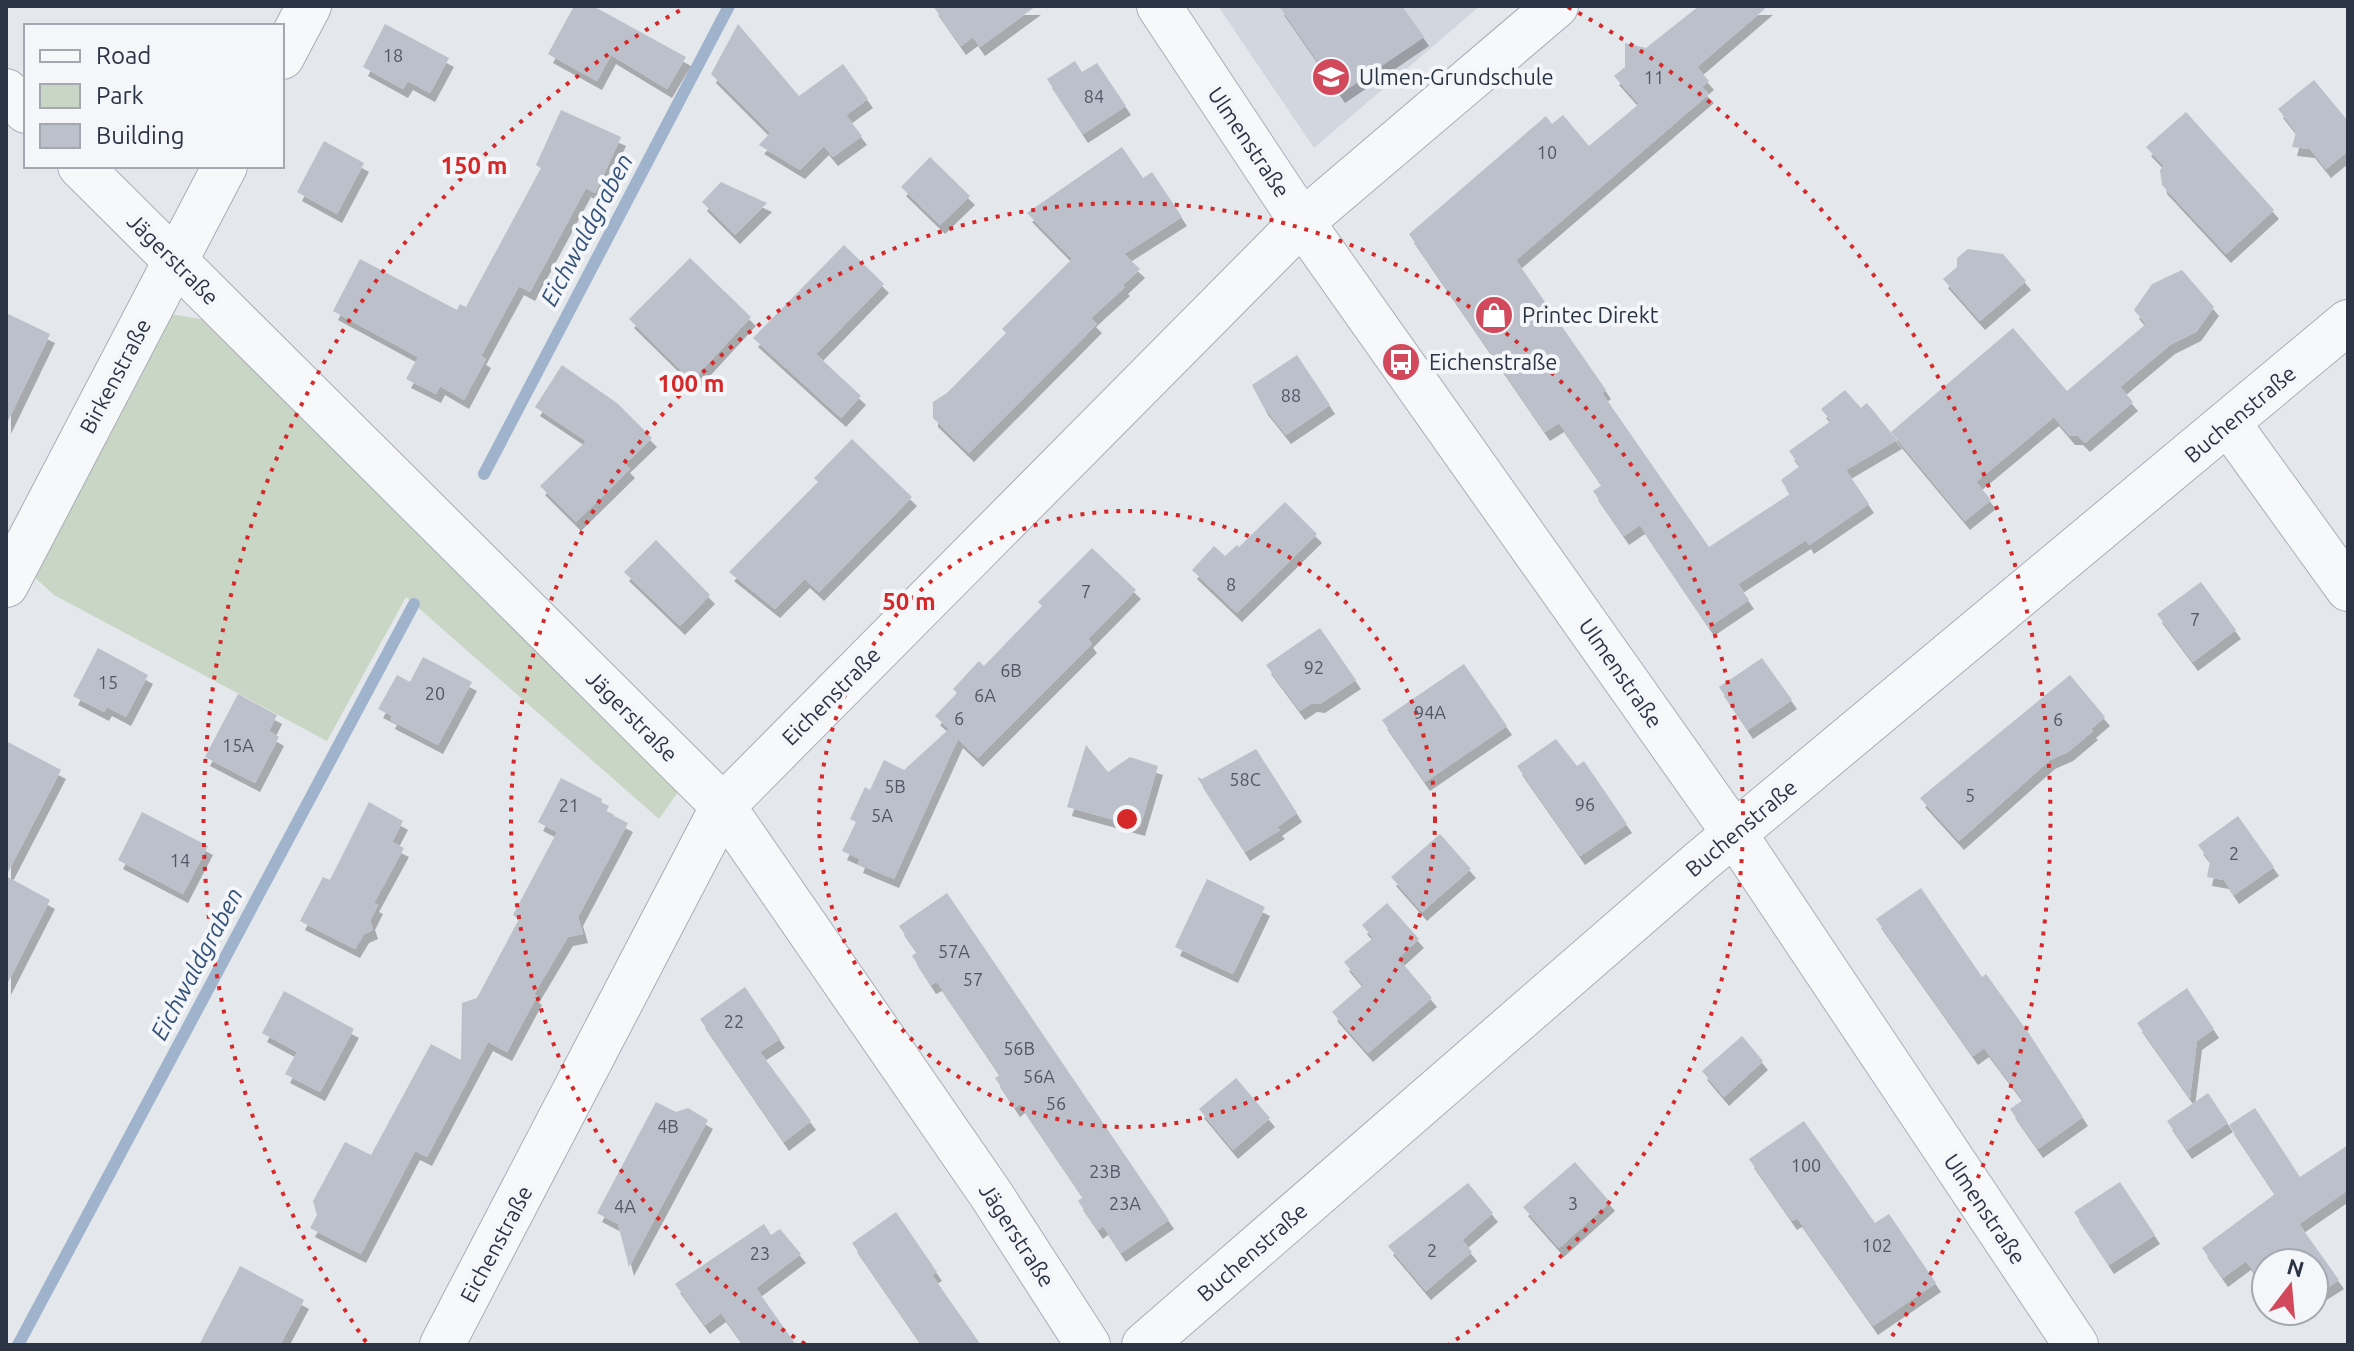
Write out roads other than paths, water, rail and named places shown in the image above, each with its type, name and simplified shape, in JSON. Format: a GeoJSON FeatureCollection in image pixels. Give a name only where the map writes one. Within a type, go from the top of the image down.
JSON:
{"type":"FeatureCollection","features":[{"type":"Feature","properties":{"kind":"street"},"geometry":{"type":"LineString","coordinates":[[284,53],[309,6]]}},
{"type":"Feature","properties":{"kind":"street","name":"Ulmenstraße"},"geometry":{"type":"LineString","coordinates":[[1159,6],[1302,222],[1734,833],[2076,1345]]}},
{"type":"Feature","properties":{"kind":"street","name":"Eichenstraße"},"geometry":{"type":"LineString","coordinates":[[442,1345],[723,806],[1302,222],[1556,6]]}},
{"type":"Feature","properties":{"kind":"street"},"geometry":{"type":"LineString","coordinates":[[6,91],[24,109]]}},
{"type":"Feature","properties":{"kind":"street","name":"Jägerstraße"},"geometry":{"type":"LineString","coordinates":[[82,168],[723,806],[992,1196],[1088,1345]]}},
{"type":"Feature","properties":{"kind":"street","name":"Birkenstraße"},"geometry":{"type":"LineString","coordinates":[[6,585],[224,168]]}},
{"type":"Feature","properties":{"kind":"street","name":"Buchenstraße"},"geometry":{"type":"LineString","coordinates":[[1144,1345],[1734,833],[2348,322]]}},
{"type":"Feature","properties":{"kind":"street"},"geometry":{"type":"LineString","coordinates":[[2229,424],[2348,589]]}},
{"type":"Feature","properties":{"kind":"waterway","name":"Eichwaldgraben"},"geometry":{"type":"LineString","coordinates":[[484,474],[729,6]]}},
{"type":"Feature","properties":{"kind":"waterway","name":"Eichwaldgraben"},"geometry":{"type":"LineString","coordinates":[[18,1345],[414,604]]}},
{"type":"Feature","properties":{"kind":"place","name":"Ulmen-Grundschule"},"geometry":{"type":"Point","coordinates":[1331,77]}},
{"type":"Feature","properties":{"kind":"place","name":"Printec Direkt"},"geometry":{"type":"Point","coordinates":[1494,315]}},
{"type":"Feature","properties":{"kind":"place","name":"Eichenstraße"},"geometry":{"type":"Point","coordinates":[1401,362]}}]}
